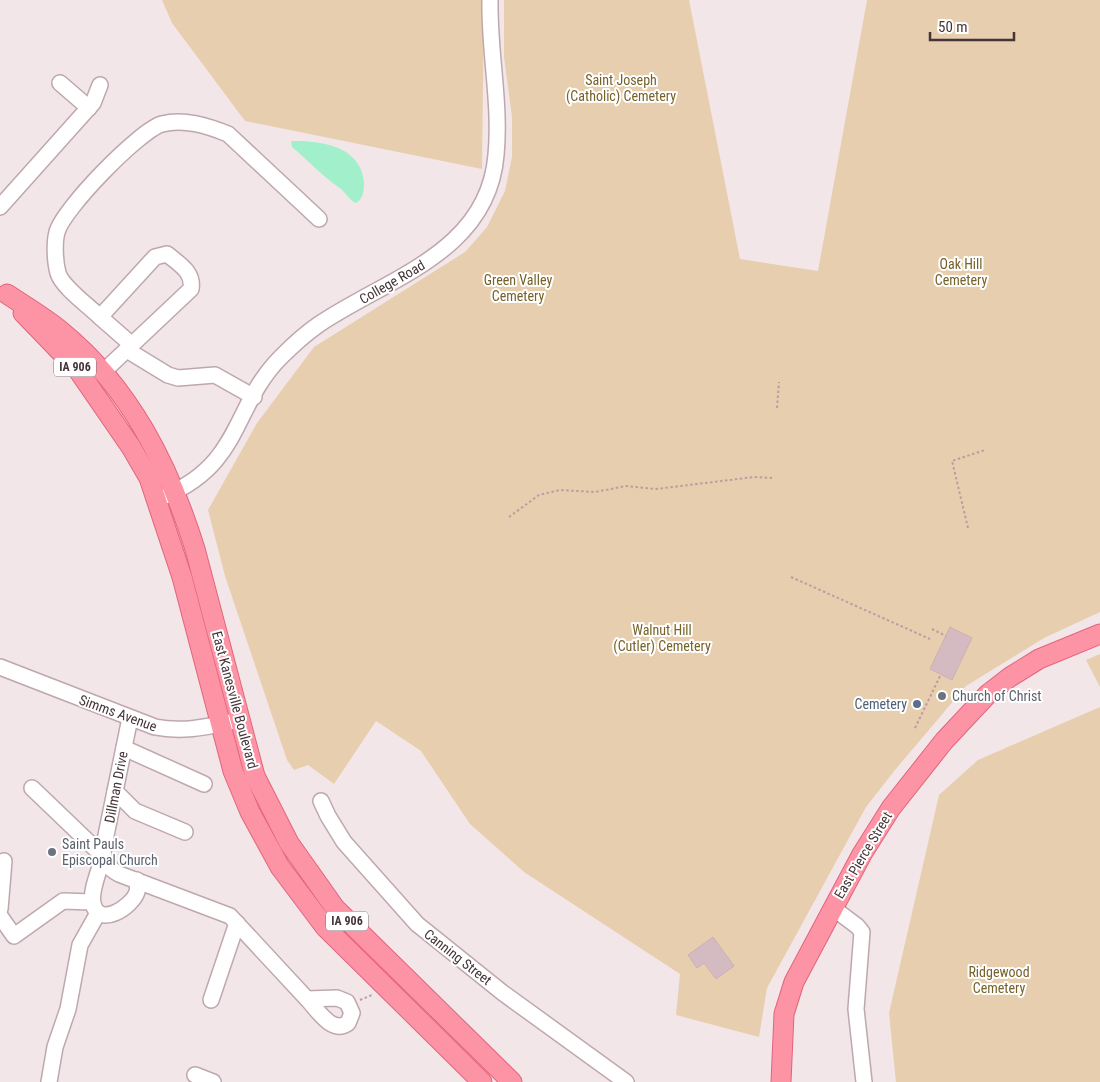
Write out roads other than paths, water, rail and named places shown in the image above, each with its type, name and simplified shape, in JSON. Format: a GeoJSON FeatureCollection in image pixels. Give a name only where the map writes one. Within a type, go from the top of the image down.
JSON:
{"type":"FeatureCollection","features":[{"type":"Feature","properties":{"kind":"main road","name":"East Kanesville Boulevard"},"geometry":{"type":"LineString","coordinates":[[4,291],[61,330],[103,372],[140,422],[159,456],[175,492],[195,549],[255,776],[271,810],[312,877],[348,921],[512,1082]]}},
{"type":"Feature","properties":{"kind":"main road","name":"East Kanesville Boulevard"},"geometry":{"type":"LineString","coordinates":[[4,291],[78,370],[99,398],[131,447],[158,500],[182,577],[234,771],[250,812],[267,845],[297,892],[344,947],[482,1082]]}},
{"type":"Feature","properties":{"kind":"main road","name":"East Pierce Street"},"geometry":{"type":"LineString","coordinates":[[781,1082],[783,1027],[787,1002],[799,972],[874,832],[891,808],[988,694],[1039,659],[1100,634]]}},
{"type":"Feature","properties":{"kind":"street","name":"College Road"},"geometry":{"type":"LineString","coordinates":[[158,500],[175,492],[207,471],[218,459],[254,397],[280,358],[297,342],[317,325],[444,250],[468,227],[479,212],[493,177],[498,132],[490,48],[490,0]]}},
{"type":"Feature","properties":{"kind":"street"},"geometry":{"type":"LineString","coordinates":[[60,83],[88,108]]}},
{"type":"Feature","properties":{"kind":"street"},"geometry":{"type":"LineString","coordinates":[[0,208],[93,103],[100,85]]}},
{"type":"Feature","properties":{"kind":"street"},"geometry":{"type":"LineString","coordinates":[[254,397],[224,378],[215,375],[178,378],[168,375],[130,348],[58,275],[57,231],[81,196],[141,135],[160,124],[190,123],[210,126],[228,134],[319,220]]}},
{"type":"Feature","properties":{"kind":"street"},"geometry":{"type":"LineString","coordinates":[[100,317],[160,254],[167,254],[188,272],[191,278],[191,289],[103,372]]}},
{"type":"Feature","properties":{"kind":"street","name":"Simms Avenue"},"geometry":{"type":"LineString","coordinates":[[0,668],[130,718],[175,731],[189,731],[240,720]]}},
{"type":"Feature","properties":{"kind":"street","name":"Dillman Drive"},"geometry":{"type":"LineString","coordinates":[[49,1082],[55,1047],[68,1009],[80,945],[95,907],[130,718]]}},
{"type":"Feature","properties":{"kind":"street"},"geometry":{"type":"LineString","coordinates":[[124,748],[204,784]]}},
{"type":"Feature","properties":{"kind":"street"},"geometry":{"type":"LineString","coordinates":[[32,788],[103,856],[114,871],[222,912],[237,923],[330,1024],[345,1025],[351,1018],[352,1014],[348,1004],[337,998],[307,999]]}},
{"type":"Feature","properties":{"kind":"street"},"geometry":{"type":"LineString","coordinates":[[115,791],[135,811],[185,832]]}},
{"type":"Feature","properties":{"kind":"street","name":"Canning Street"},"geometry":{"type":"LineString","coordinates":[[321,801],[344,842],[417,924],[496,987],[626,1082]]}},
{"type":"Feature","properties":{"kind":"street"},"geometry":{"type":"LineString","coordinates":[[0,909],[4,861]]}},
{"type":"Feature","properties":{"kind":"street"},"geometry":{"type":"LineString","coordinates":[[0,916],[14,936],[63,901],[95,907],[107,916],[115,914],[127,905],[137,892],[137,880]]}},
{"type":"Feature","properties":{"kind":"street"},"geometry":{"type":"LineString","coordinates":[[832,908],[857,926],[862,932],[856,1009],[864,1082]]}},
{"type":"Feature","properties":{"kind":"street"},"geometry":{"type":"LineString","coordinates":[[211,1000],[237,923]]}},
{"type":"Feature","properties":{"kind":"street"},"geometry":{"type":"LineString","coordinates":[[195,1075],[213,1082]]}},
{"type":"Feature","properties":{"kind":"place","name":"Church of Christ"},"geometry":{"type":"Point","coordinates":[942,696]}},
{"type":"Feature","properties":{"kind":"place","name":"Cemetery"},"geometry":{"type":"Point","coordinates":[917,704]}},
{"type":"Feature","properties":{"kind":"place","name":"Saint Pauls Episcopal Church"},"geometry":{"type":"Point","coordinates":[52,852]}},
{"type":"Feature","properties":{"kind":"park label","name":"Saint Joseph (Catholic) Cemetery"},"geometry":{"type":"Point","coordinates":[621,88]}},
{"type":"Feature","properties":{"kind":"park label","name":"Oak Hill Cemetery"},"geometry":{"type":"Point","coordinates":[961,272]}},
{"type":"Feature","properties":{"kind":"park label","name":"Green Valley Cemetery"},"geometry":{"type":"Point","coordinates":[518,288]}},
{"type":"Feature","properties":{"kind":"park label","name":"Walnut Hill (Cutler) Cemetery"},"geometry":{"type":"Point","coordinates":[662,638]}},
{"type":"Feature","properties":{"kind":"park label","name":"Ridgewood Cemetery"},"geometry":{"type":"Point","coordinates":[999,980]}}]}
